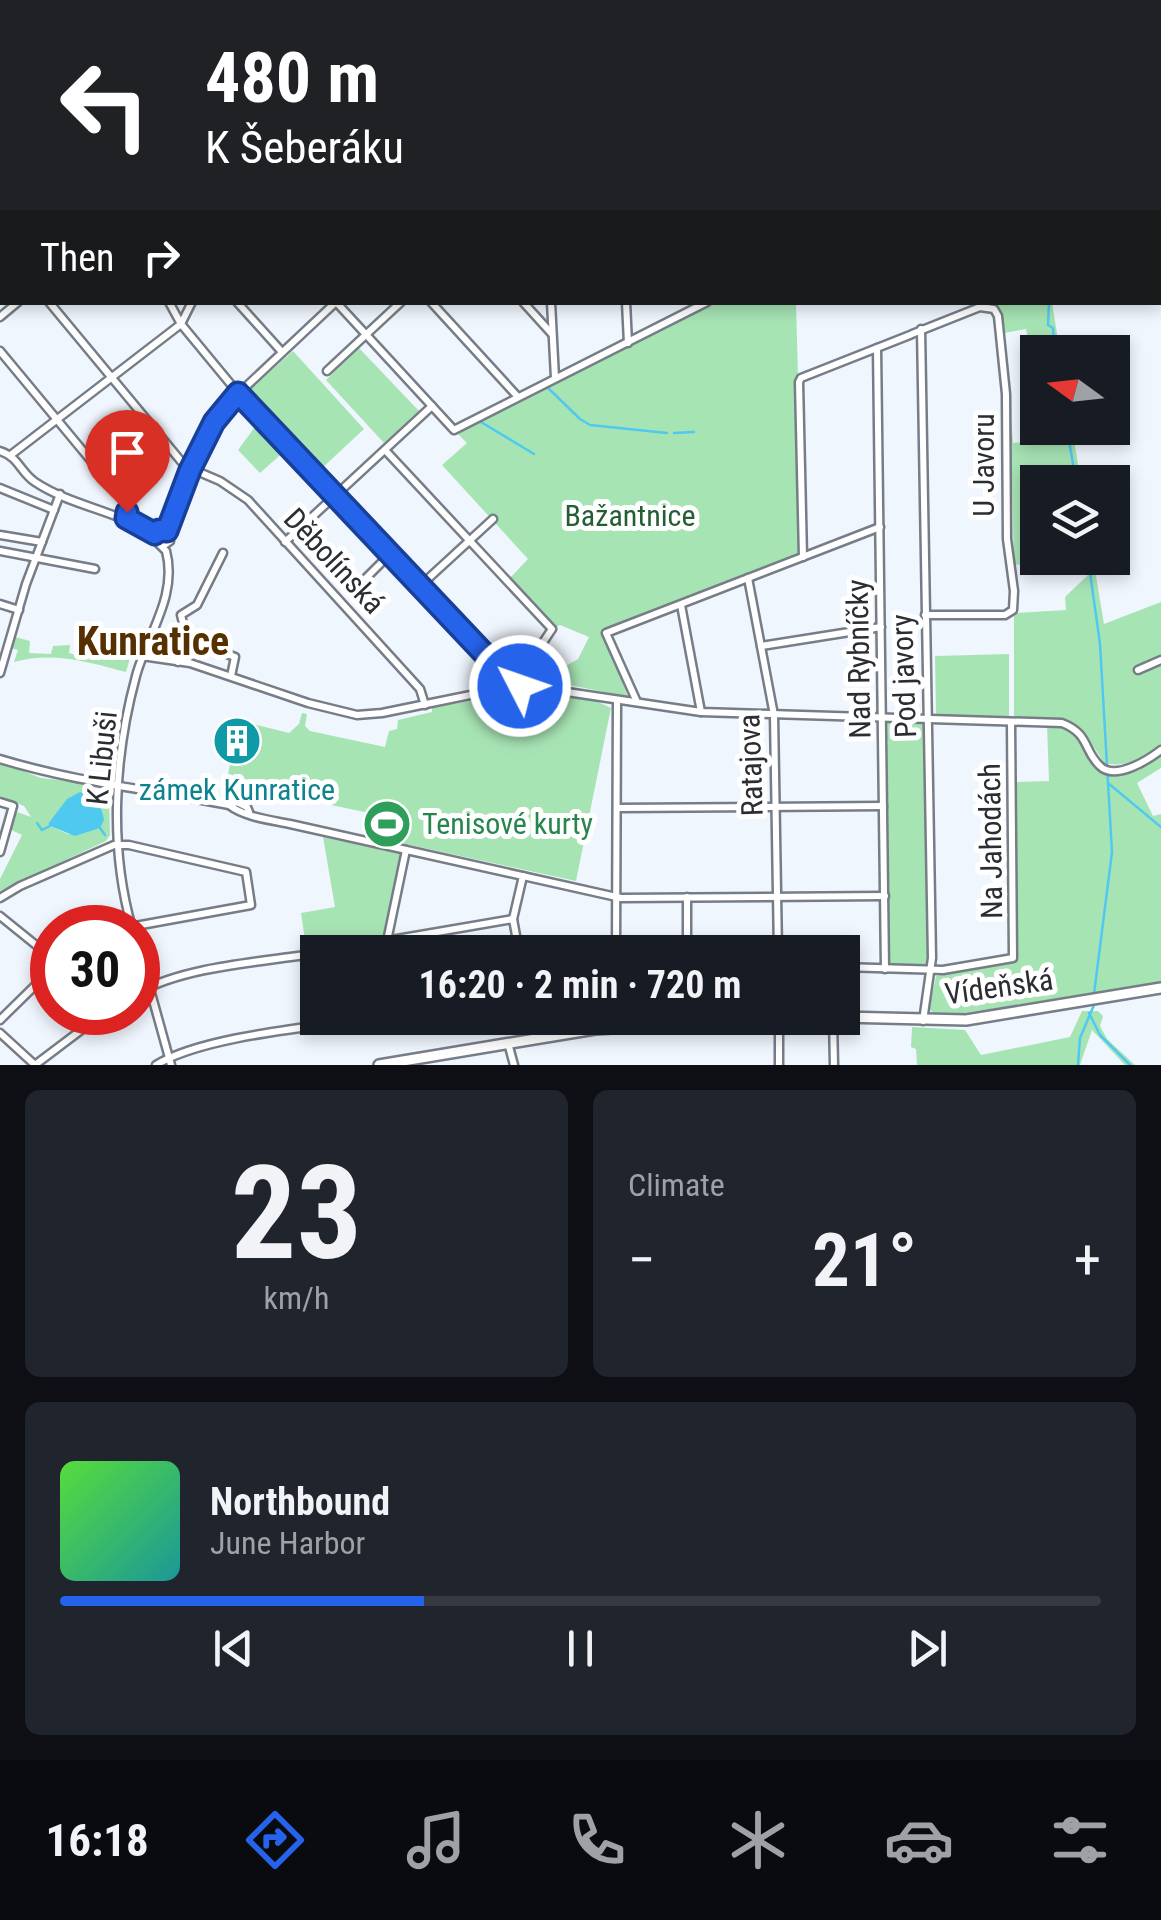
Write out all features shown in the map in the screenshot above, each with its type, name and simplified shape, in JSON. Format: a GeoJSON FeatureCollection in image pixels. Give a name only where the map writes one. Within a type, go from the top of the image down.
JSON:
{"type":"FeatureCollection","features":[{"type":"Feature","properties":{"kind":"main road","name":"Vídeňská"},"geometry":{"type":"LineString","coordinates":[[860,1018],[966,1020],[1161,988]]}},
{"type":"Feature","properties":{"kind":"main road"},"geometry":{"type":"LineString","coordinates":[[379,1065],[549,1035]]}},
{"type":"Feature","properties":{"kind":"street"},"geometry":{"type":"LineString","coordinates":[[51,305],[190,470]]}},
{"type":"Feature","properties":{"kind":"street"},"geometry":{"type":"LineString","coordinates":[[170,305],[238,393],[514,683]]}},
{"type":"Feature","properties":{"kind":"street"},"geometry":{"type":"LineString","coordinates":[[12,454],[181,324],[190,305]]}},
{"type":"Feature","properties":{"kind":"street"},"geometry":{"type":"LineString","coordinates":[[240,305],[282,352]]}},
{"type":"Feature","properties":{"kind":"street"},"geometry":{"type":"LineString","coordinates":[[155,534],[156,542],[164,546],[170,538],[167,531],[190,470],[214,422],[238,393],[333,305]]}},
{"type":"Feature","properties":{"kind":"street"},"geometry":{"type":"LineString","coordinates":[[339,305],[454,430],[701,305]]}},
{"type":"Feature","properties":{"kind":"street"},"geometry":{"type":"LineString","coordinates":[[327,371],[399,305]]}},
{"type":"Feature","properties":{"kind":"street"},"geometry":{"type":"LineString","coordinates":[[434,305],[518,398]]}},
{"type":"Feature","properties":{"kind":"street"},"geometry":{"type":"LineString","coordinates":[[526,305],[552,334]]}},
{"type":"Feature","properties":{"kind":"street"},"geometry":{"type":"LineString","coordinates":[[551,305],[555,378]]}},
{"type":"Feature","properties":{"kind":"street"},"geometry":{"type":"LineString","coordinates":[[626,305],[628,343]]}},
{"type":"Feature","properties":{"kind":"street","name":"U Javoru"},"geometry":{"type":"LineString","coordinates":[[921,329],[984,306],[994,309],[998,316],[1006,394],[1007,539],[1015,602],[1013,610],[1004,614],[925,615]]}},
{"type":"Feature","properties":{"kind":"street"},"geometry":{"type":"LineString","coordinates":[[803,557],[799,382],[921,329]]}},
{"type":"Feature","properties":{"kind":"street","name":"Pod javory"},"geometry":{"type":"LineString","coordinates":[[921,329],[931,970],[923,1021]]}},
{"type":"Feature","properties":{"kind":"street","name":"Nad Rybníčky"},"geometry":{"type":"LineString","coordinates":[[876,348],[885,969]]}},
{"type":"Feature","properties":{"kind":"street"},"geometry":{"type":"LineString","coordinates":[[0,351],[127,504],[126,518]]}},
{"type":"Feature","properties":{"kind":"street"},"geometry":{"type":"LineString","coordinates":[[285,542],[432,406]]}},
{"type":"Feature","properties":{"kind":"street"},"geometry":{"type":"LineString","coordinates":[[146,657],[231,676],[356,714],[382,714],[514,683],[552,630],[385,450]]}},
{"type":"Feature","properties":{"kind":"street"},"geometry":{"type":"LineString","coordinates":[[0,451],[12,454],[34,482],[126,518],[155,534]]}},
{"type":"Feature","properties":{"kind":"street","name":"Děbolínská"},"geometry":{"type":"LineString","coordinates":[[190,470],[220,481],[248,500],[420,689],[426,705]]}},
{"type":"Feature","properties":{"kind":"street"},"geometry":{"type":"LineString","coordinates":[[0,488],[54,510]]}},
{"type":"Feature","properties":{"kind":"street"},"geometry":{"type":"LineString","coordinates":[[0,673],[60,494]]}},
{"type":"Feature","properties":{"kind":"street"},"geometry":{"type":"LineString","coordinates":[[419,587],[493,519]]}},
{"type":"Feature","properties":{"kind":"street"},"geometry":{"type":"LineString","coordinates":[[638,703],[606,633],[880,526]]}},
{"type":"Feature","properties":{"kind":"street"},"geometry":{"type":"LineString","coordinates":[[155,534],[167,531]]}},
{"type":"Feature","properties":{"kind":"street"},"geometry":{"type":"LineString","coordinates":[[0,535],[42,542]]}},
{"type":"Feature","properties":{"kind":"street","name":"K Libuši"},"geometry":{"type":"LineString","coordinates":[[126,905],[120,876],[115,785],[128,708],[166,597],[169,562],[164,546]]}},
{"type":"Feature","properties":{"kind":"street"},"geometry":{"type":"LineString","coordinates":[[0,551],[95,569]]}},
{"type":"Feature","properties":{"kind":"street"},"geometry":{"type":"LineString","coordinates":[[178,662],[187,639],[181,615],[196,605],[223,553]]}},
{"type":"Feature","properties":{"kind":"street"},"geometry":{"type":"LineString","coordinates":[[364,580],[389,555]]}},
{"type":"Feature","properties":{"kind":"street","name":"Ratajova"},"geometry":{"type":"LineString","coordinates":[[748,578],[774,714],[778,935]]}},
{"type":"Feature","properties":{"kind":"street"},"geometry":{"type":"LineString","coordinates":[[0,604],[18,610]]}},
{"type":"Feature","properties":{"kind":"street"},"geometry":{"type":"LineString","coordinates":[[680,605],[702,712]]}},
{"type":"Feature","properties":{"kind":"street"},"geometry":{"type":"LineString","coordinates":[[761,646],[880,627]]}},
{"type":"Feature","properties":{"kind":"street"},"geometry":{"type":"LineString","coordinates":[[187,639],[235,657],[231,676]]}},
{"type":"Feature","properties":{"kind":"street"},"geometry":{"type":"LineString","coordinates":[[1138,670],[1161,660]]}},
{"type":"Feature","properties":{"kind":"street","name":"Na Jahodách"},"geometry":{"type":"LineString","coordinates":[[514,683],[702,712],[1011,722],[1015,954],[1011,960],[931,970]]}},
{"type":"Feature","properties":{"kind":"street"},"geometry":{"type":"LineString","coordinates":[[616,935],[617,700]]}},
{"type":"Feature","properties":{"kind":"street"},"geometry":{"type":"LineString","coordinates":[[1011,722],[1072,727],[1107,770],[1137,764],[1161,750]]}},
{"type":"Feature","properties":{"kind":"street"},"geometry":{"type":"LineString","coordinates":[[0,759],[115,785],[229,805],[242,803],[249,812],[267,819],[616,896],[885,896]]}},
{"type":"Feature","properties":{"kind":"street"},"geometry":{"type":"LineString","coordinates":[[0,802],[13,806],[0,852]]}},
{"type":"Feature","properties":{"kind":"street"},"geometry":{"type":"LineString","coordinates":[[617,808],[883,806]]}},
{"type":"Feature","properties":{"kind":"street"},"geometry":{"type":"LineString","coordinates":[[0,898],[118,844],[246,872],[251,905],[160,922]]}},
{"type":"Feature","properties":{"kind":"street"},"geometry":{"type":"LineString","coordinates":[[389,935],[406,850]]}},
{"type":"Feature","properties":{"kind":"street"},"geometry":{"type":"LineString","coordinates":[[516,935],[513,919],[523,876]]}},
{"type":"Feature","properties":{"kind":"street"},"geometry":{"type":"LineString","coordinates":[[687,897],[687,935]]}},
{"type":"Feature","properties":{"kind":"street"},"geometry":{"type":"LineString","coordinates":[[0,916],[30,940]]}},
{"type":"Feature","properties":{"kind":"street"},"geometry":{"type":"LineString","coordinates":[[422,935],[513,919]]}},
{"type":"Feature","properties":{"kind":"street"},"geometry":{"type":"LineString","coordinates":[[160,983],[300,956]]}},
{"type":"Feature","properties":{"kind":"street"},"geometry":{"type":"LineString","coordinates":[[860,968],[931,970]]}},
{"type":"Feature","properties":{"kind":"street"},"geometry":{"type":"LineString","coordinates":[[0,1020],[30,990]]}},
{"type":"Feature","properties":{"kind":"street"},"geometry":{"type":"LineString","coordinates":[[160,1025],[170,1061]]}},
{"type":"Feature","properties":{"kind":"street"},"geometry":{"type":"LineString","coordinates":[[156,1065],[211,1045],[300,1030]]}},
{"type":"Feature","properties":{"kind":"street"},"geometry":{"type":"LineString","coordinates":[[0,1032],[35,1065],[69,1035]]}},
{"type":"Feature","properties":{"kind":"street"},"geometry":{"type":"LineString","coordinates":[[780,1035],[780,1065]]}},
{"type":"Feature","properties":{"kind":"street"},"geometry":{"type":"LineString","coordinates":[[833,1035],[834,1065]]}},
{"type":"Feature","properties":{"kind":"street"},"geometry":{"type":"LineString","coordinates":[[508,1043],[514,1065]]}},
{"type":"Feature","properties":{"kind":"green space","name":"Bažantnice"},"geometry":{"type":"Polygon","coordinates":[[[705,305],[796,305],[803,557],[604,635],[628,697],[546,680],[578,659],[589,637],[560,625],[552,629],[507,581],[528,559],[442,465],[467,443],[454,430],[705,305]]]}},
{"type":"Feature","properties":{"kind":"green space"},"geometry":{"type":"Polygon","coordinates":[[[991,305],[1052,305],[1057,335],[1027,335],[1026,329],[1004,333],[1006,357],[1001,313],[991,305]]]}},
{"type":"Feature","properties":{"kind":"green space"},"geometry":{"type":"Polygon","coordinates":[[[359,348],[419,411],[384,443],[326,380],[359,348]]]}},
{"type":"Feature","properties":{"kind":"green space"},"geometry":{"type":"Polygon","coordinates":[[[293,351],[364,429],[320,470],[247,397],[249,390],[293,351]]]}},
{"type":"Feature","properties":{"kind":"green space"},"geometry":{"type":"Polygon","coordinates":[[[1010,412],[1013,443],[1075,445],[1078,465],[1020,465],[1020,565],[1014,565],[1010,412]]]}},
{"type":"Feature","properties":{"kind":"green space"},"geometry":{"type":"Polygon","coordinates":[[[260,420],[287,449],[260,473],[238,450],[260,420]]]}},
{"type":"Feature","properties":{"kind":"green space"},"geometry":{"type":"Polygon","coordinates":[[[1088,575],[1096,575],[1104,624],[1161,602],[1161,745],[1149,754],[1119,764],[1104,763],[1085,735],[1069,722],[1014,718],[1014,613],[1066,610],[1065,597],[1088,575]]]}},
{"type":"Feature","properties":{"kind":"green space"},"geometry":{"type":"Polygon","coordinates":[[[15,637],[30,641],[29,653],[51,654],[53,646],[70,645],[69,653],[86,658],[93,638],[126,650],[130,658],[126,672],[57,658],[14,662],[18,650],[11,648],[15,637]]]}},
{"type":"Feature","properties":{"kind":"green space"},"geometry":{"type":"Polygon","coordinates":[[[1009,654],[1009,718],[936,716],[935,656],[1009,654]]]}},
{"type":"Feature","properties":{"kind":"green space"},"geometry":{"type":"Polygon","coordinates":[[[535,690],[590,698],[611,708],[576,881],[369,836],[374,814],[250,788],[248,795],[225,790],[232,754],[245,757],[253,724],[289,733],[299,724],[302,713],[307,714],[305,726],[310,731],[385,747],[389,731],[397,729],[398,720],[441,706],[535,690]]]}},
{"type":"Feature","properties":{"kind":"green space"},"geometry":{"type":"Polygon","coordinates":[[[886,723],[925,723],[929,963],[923,967],[890,965],[886,723]]]}},
{"type":"Feature","properties":{"kind":"green space"},"geometry":{"type":"Polygon","coordinates":[[[1047,724],[1079,737],[1091,759],[1105,773],[1161,756],[1161,768],[1137,783],[1153,816],[1161,814],[1161,983],[937,1017],[929,1009],[936,976],[1015,961],[1016,782],[1049,781],[1047,724]]]}},
{"type":"Feature","properties":{"kind":"green space"},"geometry":{"type":"Polygon","coordinates":[[[0,762],[41,778],[78,782],[109,798],[110,835],[106,841],[0,891],[0,879],[22,835],[9,829],[17,812],[31,817],[24,806],[0,796],[0,762]],[[72,796],[48,824],[68,834],[100,828],[72,796]]]}},
{"type":"Feature","properties":{"kind":"green space"},"geometry":{"type":"Polygon","coordinates":[[[323,837],[402,854],[385,935],[304,935],[301,913],[335,907],[323,837]]]}},
{"type":"Feature","properties":{"kind":"green space"},"geometry":{"type":"Polygon","coordinates":[[[1082,1011],[1098,1011],[1103,1016],[1100,1026],[1107,1039],[1135,1065],[1125,1065],[1092,1030],[1080,1065],[917,1065],[916,1049],[911,1047],[912,1027],[965,1030],[981,1055],[1070,1037],[1082,1011]]]}},
{"type":"Feature","properties":{"kind":"water"},"geometry":{"type":"Polygon","coordinates":[[[80,792],[99,806],[104,820],[100,828],[75,836],[50,826],[67,799],[80,792]]]}},
{"type":"Feature","properties":{"kind":"waterway"},"geometry":{"type":"LineString","coordinates":[[1049,305],[1048,325],[1054,335]]}},
{"type":"Feature","properties":{"kind":"waterway"},"geometry":{"type":"LineString","coordinates":[[545,385],[590,425],[667,433]]}},
{"type":"Feature","properties":{"kind":"waterway"},"geometry":{"type":"LineString","coordinates":[[467,428],[545,388]]}},
{"type":"Feature","properties":{"kind":"waterway"},"geometry":{"type":"LineString","coordinates":[[481,422],[534,454]]}},
{"type":"Feature","properties":{"kind":"waterway"},"geometry":{"type":"LineString","coordinates":[[674,433],[694,432]]}},
{"type":"Feature","properties":{"kind":"waterway"},"geometry":{"type":"LineString","coordinates":[[1070,445],[1073,465]]}},
{"type":"Feature","properties":{"kind":"waterway"},"geometry":{"type":"LineString","coordinates":[[1090,575],[1100,644],[1112,852],[1094,994]]}},
{"type":"Feature","properties":{"kind":"waterway"},"geometry":{"type":"LineString","coordinates":[[1108,783],[1161,827]]}},
{"type":"Feature","properties":{"kind":"waterway"},"geometry":{"type":"LineString","coordinates":[[37,823],[42,830],[50,826]]}},
{"type":"Feature","properties":{"kind":"waterway"},"geometry":{"type":"LineString","coordinates":[[100,828],[105,835]]}},
{"type":"Feature","properties":{"kind":"waterway"},"geometry":{"type":"LineString","coordinates":[[1078,1065],[1080,1038],[1094,1005]]}},
{"type":"Feature","properties":{"kind":"waterway"},"geometry":{"type":"LineString","coordinates":[[1089,1013],[1100,1035],[1130,1065]]}},
{"type":"Feature","properties":{"kind":"place","name":"zámek Kunratice"},"geometry":{"type":"Point","coordinates":[237,741]}},
{"type":"Feature","properties":{"kind":"place","name":"Tenisové kurty"},"geometry":{"type":"Point","coordinates":[387,824]}},
{"type":"Feature","properties":{"kind":"district","name":"Kunratice"},"geometry":{"type":"Point","coordinates":[153,641]}},
{"type":"Feature","properties":{"kind":"route"},"geometry":{"type":"LineString","coordinates":[[127,512],[126,518],[155,534],[167,531],[190,470],[214,422],[238,393],[419,587],[510,681],[516,679],[520,686]]}}]}
